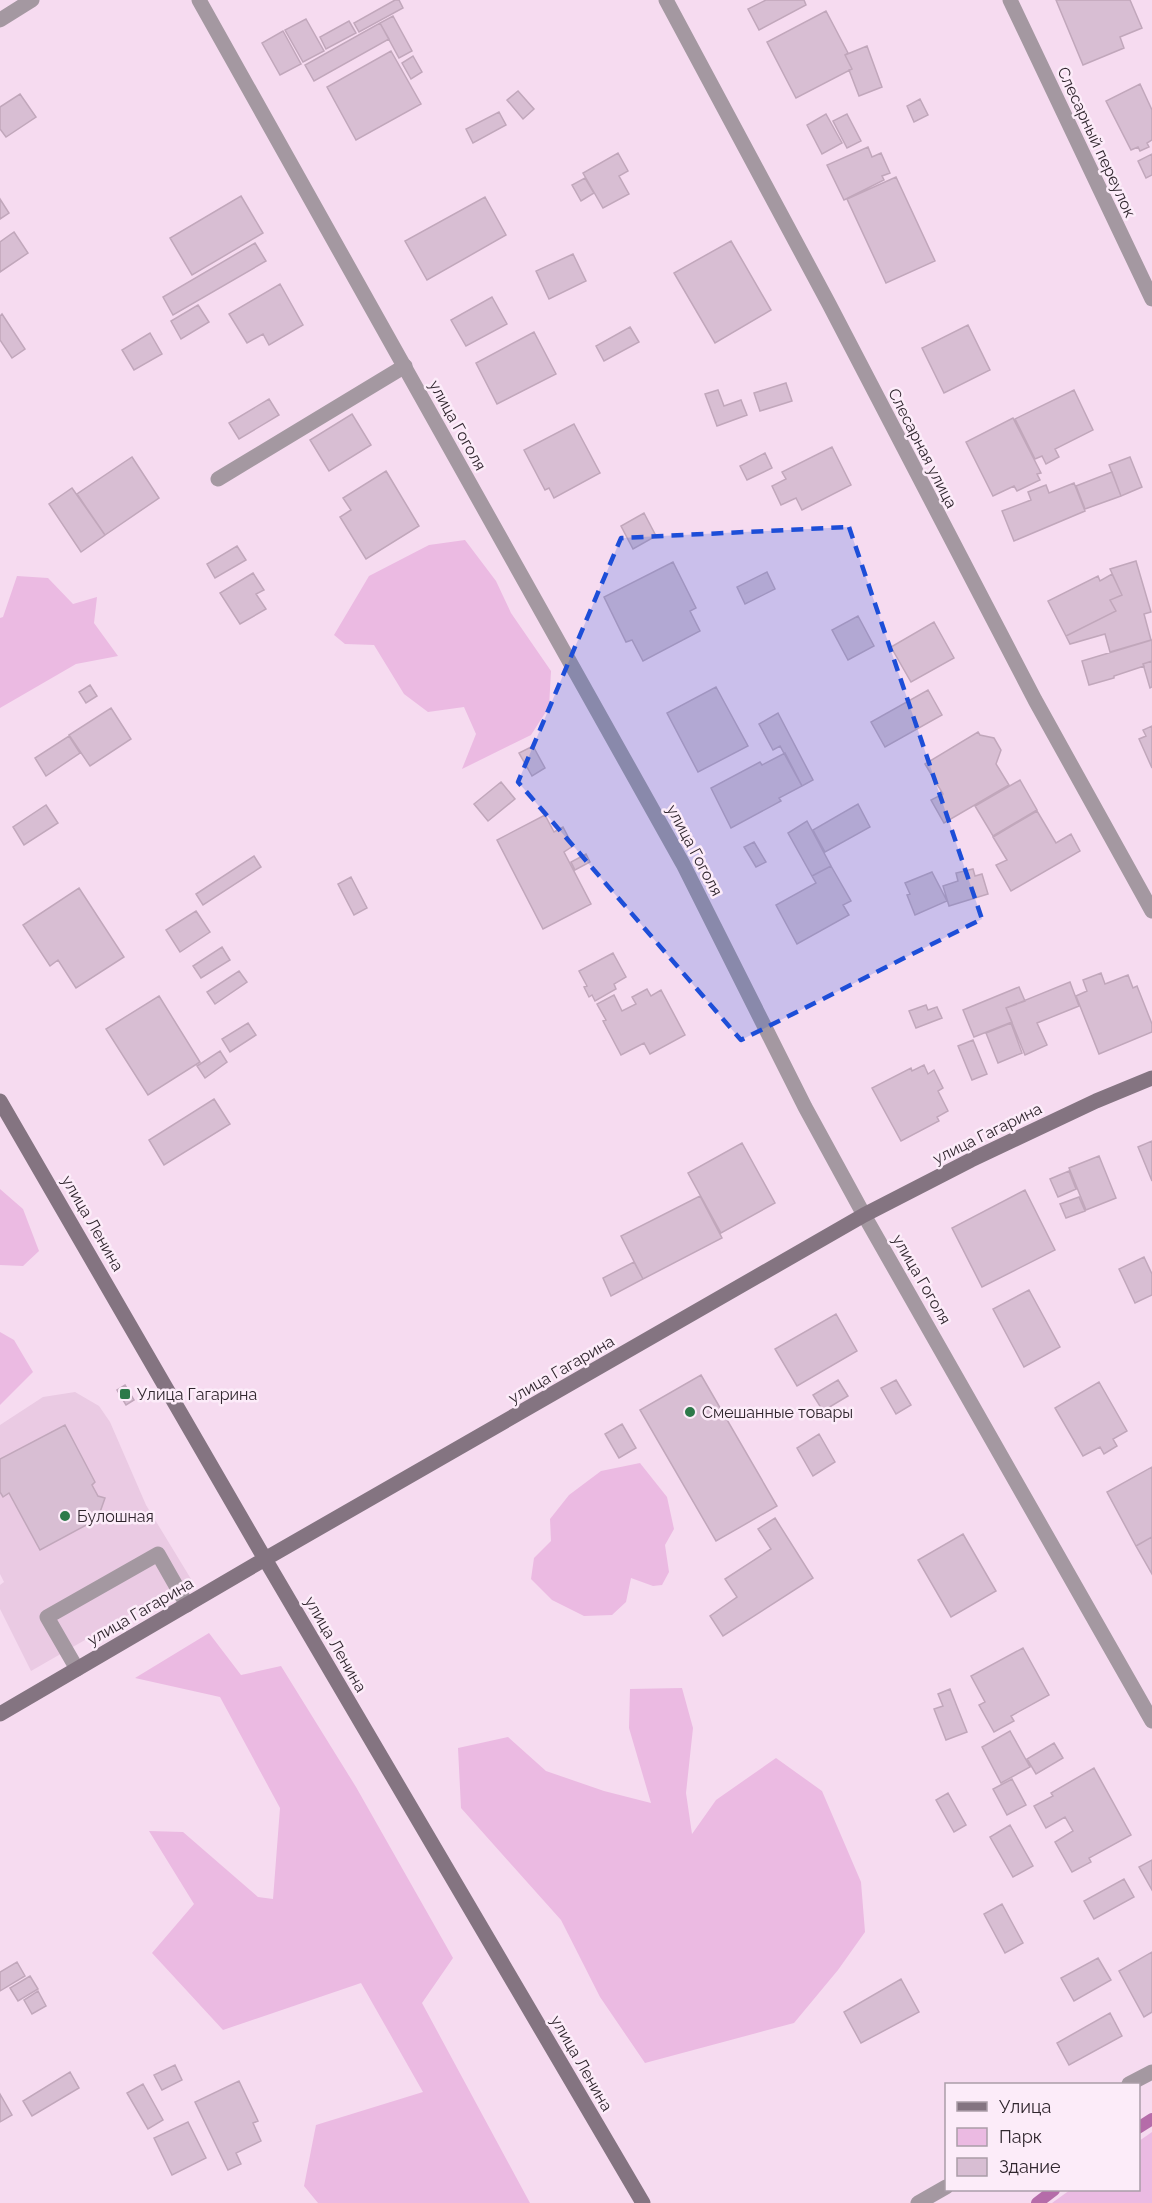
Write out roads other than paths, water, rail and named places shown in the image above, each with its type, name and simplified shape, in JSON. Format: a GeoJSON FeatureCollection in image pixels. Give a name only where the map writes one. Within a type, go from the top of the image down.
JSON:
{"type":"FeatureCollection","features":[{"type":"Feature","properties":{"kind":"main road","name":"улица Гагарина"},"geometry":{"type":"LineString","coordinates":[[0,1714],[864,1215],[992,1150],[1096,1101],[1152,1078]]}},
{"type":"Feature","properties":{"kind":"main road","name":"улица Ленина"},"geometry":{"type":"LineString","coordinates":[[0,1101],[265,1559],[644,2203]]}},
{"type":"Feature","properties":{"kind":"street"},"geometry":{"type":"LineString","coordinates":[[0,20],[32,0]]}},
{"type":"Feature","properties":{"kind":"street","name":"улица Гоголя"},"geometry":{"type":"LineString","coordinates":[[199,0],[683,864],[805,1107],[864,1215],[1152,1721]]}},
{"type":"Feature","properties":{"kind":"street","name":"Слесарная улица"},"geometry":{"type":"LineString","coordinates":[[666,0],[829,304],[1035,700],[1152,911]]}},
{"type":"Feature","properties":{"kind":"street","name":"Слесарный переулок"},"geometry":{"type":"LineString","coordinates":[[1010,0],[1152,298]]}},
{"type":"Feature","properties":{"kind":"street"},"geometry":{"type":"LineString","coordinates":[[218,479],[405,366]]}},
{"type":"Feature","properties":{"kind":"street"},"geometry":{"type":"LineString","coordinates":[[77,1669],[47,1617],[158,1554],[187,1605]]}},
{"type":"Feature","properties":{"kind":"street"},"geometry":{"type":"LineString","coordinates":[[1133,2083],[1152,2072]]}},
{"type":"Feature","properties":{"kind":"street"},"geometry":{"type":"LineString","coordinates":[[918,2203],[945,2188]]}},
{"type":"Feature","properties":{"kind":"waterway"},"geometry":{"type":"LineString","coordinates":[[1140,2127],[1152,2119]]}},
{"type":"Feature","properties":{"kind":"waterway"},"geometry":{"type":"LineString","coordinates":[[1037,2203],[1053,2191]]}},
{"type":"Feature","properties":{"kind":"place","name":"Улица Гагарина"},"geometry":{"type":"Point","coordinates":[125,1394]}},
{"type":"Feature","properties":{"kind":"place","name":"Смешанные товары"},"geometry":{"type":"Point","coordinates":[690,1412]}},
{"type":"Feature","properties":{"kind":"place","name":"Булошная"},"geometry":{"type":"Point","coordinates":[65,1516]}}]}
